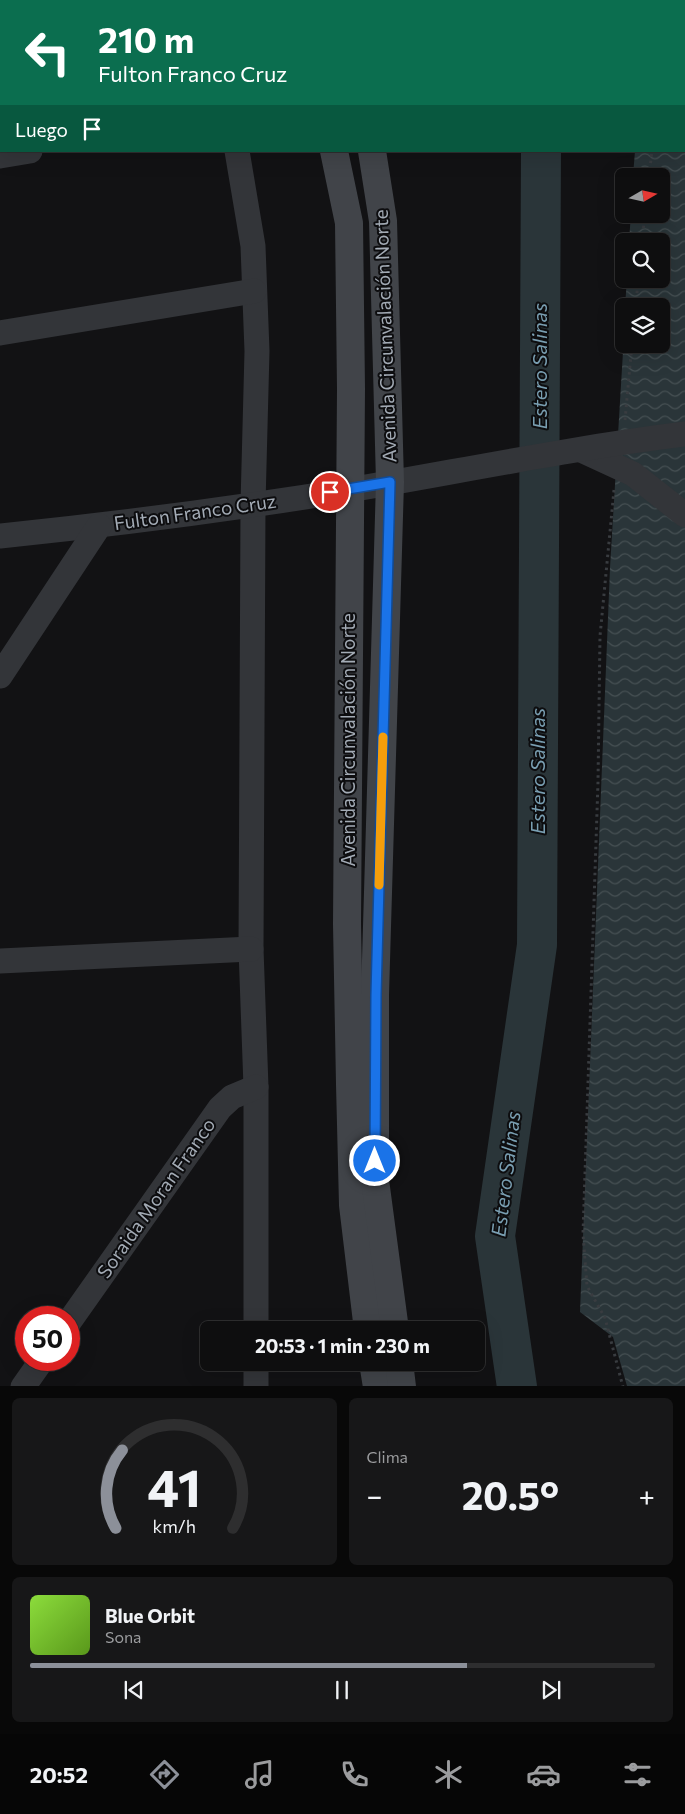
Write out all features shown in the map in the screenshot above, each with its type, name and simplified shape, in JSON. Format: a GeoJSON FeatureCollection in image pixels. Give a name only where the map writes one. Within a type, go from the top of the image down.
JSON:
{"type":"FeatureCollection","features":[{"type":"Feature","properties":{"kind":"main road","name":"Avenida Circunvalación Norte"},"geometry":{"type":"LineString","coordinates":[[334,152],[348,223],[351,389],[347,924],[363,1085],[394,1321]]}},
{"type":"Feature","properties":{"kind":"main road","name":"Avenida Circunvalación Norte"},"geometry":{"type":"LineString","coordinates":[[367,1321],[353,1205],[363,1085],[376,995],[390,482],[383,221],[373,153]]}},
{"type":"Feature","properties":{"kind":"main road"},"geometry":{"type":"LineString","coordinates":[[374,1371],[377,1386]]}},
{"type":"Feature","properties":{"kind":"main road"},"geometry":{"type":"LineString","coordinates":[[400,1371],[402,1386]]}},
{"type":"Feature","properties":{"kind":"street"},"geometry":{"type":"LineString","coordinates":[[0,156],[24,152]]}},
{"type":"Feature","properties":{"kind":"street"},"geometry":{"type":"LineString","coordinates":[[237,152],[253,246],[257,351],[253,504],[251,949],[256,1087],[256,1321]]}},
{"type":"Feature","properties":{"kind":"street"},"geometry":{"type":"LineString","coordinates":[[0,333],[254,292]]}},
{"type":"Feature","properties":{"kind":"street","name":"Fulton Franco Cruz"},"geometry":{"type":"LineString","coordinates":[[0,536],[99,526],[350,490],[685,434]]}},
{"type":"Feature","properties":{"kind":"street"},"geometry":{"type":"LineString","coordinates":[[581,450],[633,474],[685,515]]}},
{"type":"Feature","properties":{"kind":"street"},"geometry":{"type":"LineString","coordinates":[[0,676],[99,526]]}},
{"type":"Feature","properties":{"kind":"street"},"geometry":{"type":"LineString","coordinates":[[0,961],[251,949]]}},
{"type":"Feature","properties":{"kind":"street","name":"Soraida Moran Franco"},"geometry":{"type":"LineString","coordinates":[[80,1306],[220,1108],[232,1097],[256,1087]]}},
{"type":"Feature","properties":{"kind":"street"},"geometry":{"type":"LineString","coordinates":[[23,1386],[34,1371]]}},
{"type":"Feature","properties":{"kind":"street"},"geometry":{"type":"LineString","coordinates":[[256,1371],[256,1386]]}},
{"type":"Feature","properties":{"kind":"path"},"geometry":{"type":"LineString","coordinates":[[650,168],[652,152]]}},
{"type":"Feature","properties":{"kind":"path"},"geometry":{"type":"LineString","coordinates":[[600,636],[598,782],[583,1234],[587,1286],[605,1318],[623,1386]]}},
{"type":"Feature","properties":{"kind":"water"},"geometry":{"type":"Polygon","coordinates":[[[635,152],[685,152],[685,1386],[627,1386],[613,1337],[580,1312],[610,568],[623,353],[670,353],[670,298],[626,298],[626,288],[670,288],[670,233],[630,233],[630,223],[670,223],[670,168],[634,168],[635,152]]]}},
{"type":"Feature","properties":{"kind":"waterway","name":"Estero Salinas"},"geometry":{"type":"LineString","coordinates":[[517,1386],[495,1236],[537,945],[541,152]]}},
{"type":"Feature","properties":{"kind":"slow traffic"},"geometry":{"type":"LineString","coordinates":[[379,885],[383,737]]}},
{"type":"Feature","properties":{"kind":"route"},"geometry":{"type":"LineString","coordinates":[[330,492],[390,482],[376,995],[375,1161]]}}]}
